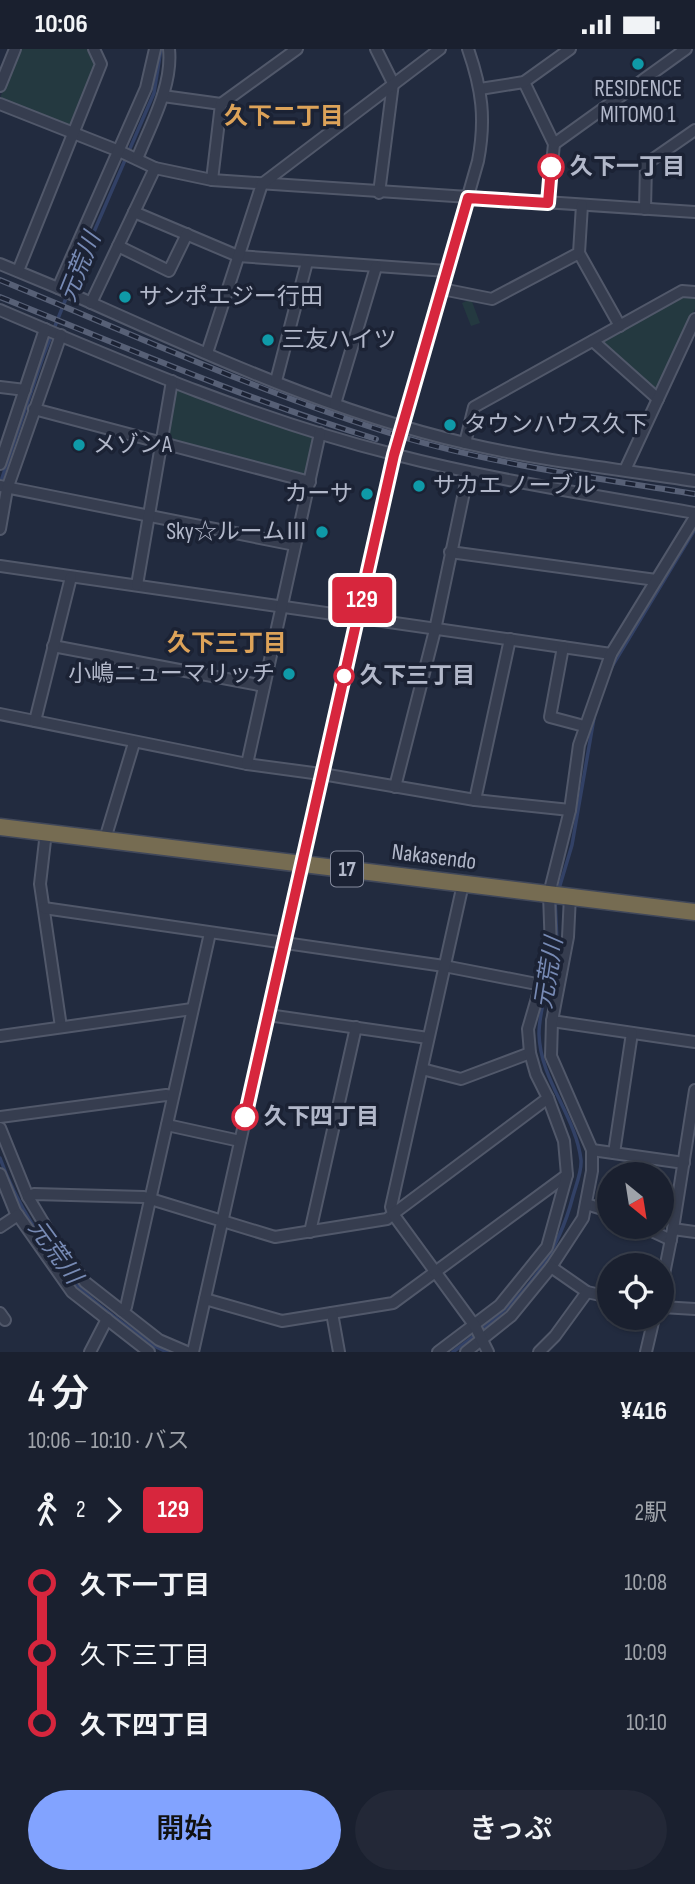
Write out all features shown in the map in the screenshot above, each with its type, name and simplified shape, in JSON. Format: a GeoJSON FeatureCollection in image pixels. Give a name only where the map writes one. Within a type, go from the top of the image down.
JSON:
{"type":"FeatureCollection","features":[{"type":"Feature","properties":{"kind":"highway","name":"Nakasendo"},"geometry":{"type":"LineString","coordinates":[[0,827],[695,912]]}},
{"type":"Feature","properties":{"kind":"street"},"geometry":{"type":"LineString","coordinates":[[0,86],[15,49]]}},
{"type":"Feature","properties":{"kind":"street"},"geometry":{"type":"LineString","coordinates":[[18,271],[101,64],[94,49]]}},
{"type":"Feature","properties":{"kind":"street"},"geometry":{"type":"LineString","coordinates":[[58,288],[146,88],[155,49]]}},
{"type":"Feature","properties":{"kind":"street"},"geometry":{"type":"LineString","coordinates":[[137,159],[163,96],[170,59],[169,49]]}},
{"type":"Feature","properties":{"kind":"street"},"geometry":{"type":"LineString","coordinates":[[376,49],[393,83],[379,193]]}},
{"type":"Feature","properties":{"kind":"street"},"geometry":{"type":"LineString","coordinates":[[207,353],[262,184],[440,49]]}},
{"type":"Feature","properties":{"kind":"street"},"geometry":{"type":"LineString","coordinates":[[193,1352],[394,455],[468,198],[483,133],[480,89],[468,49]]}},
{"type":"Feature","properties":{"kind":"street"},"geometry":{"type":"LineString","coordinates":[[480,89],[524,82],[570,49]]}},
{"type":"Feature","properties":{"kind":"street"},"geometry":{"type":"LineString","coordinates":[[554,144],[686,49]]}},
{"type":"Feature","properties":{"kind":"street"},"geometry":{"type":"LineString","coordinates":[[212,180],[221,104],[289,51]]}},
{"type":"Feature","properties":{"kind":"street"},"geometry":{"type":"LineString","coordinates":[[524,82],[554,144],[548,203]]}},
{"type":"Feature","properties":{"kind":"street"},"geometry":{"type":"LineString","coordinates":[[163,96],[221,104]]}},
{"type":"Feature","properties":{"kind":"street"},"geometry":{"type":"LineString","coordinates":[[0,104],[155,168],[212,180],[695,212]]}},
{"type":"Feature","properties":{"kind":"street"},"geometry":{"type":"LineString","coordinates":[[645,209],[646,165],[695,130]]}},
{"type":"Feature","properties":{"kind":"street"},"geometry":{"type":"LineString","coordinates":[[92,303],[155,168]]}},
{"type":"Feature","properties":{"kind":"street"},"geometry":{"type":"LineString","coordinates":[[582,205],[579,253],[620,326]]}},
{"type":"Feature","properties":{"kind":"street"},"geometry":{"type":"LineString","coordinates":[[134,212],[238,256],[447,271]]}},
{"type":"Feature","properties":{"kind":"street"},"geometry":{"type":"LineString","coordinates":[[118,246],[169,271],[187,234]]}},
{"type":"Feature","properties":{"kind":"street"},"geometry":{"type":"LineString","coordinates":[[442,289],[492,299],[579,253]]}},
{"type":"Feature","properties":{"kind":"street"},"geometry":{"type":"LineString","coordinates":[[276,381],[307,261]]}},
{"type":"Feature","properties":{"kind":"street"},"geometry":{"type":"LineString","coordinates":[[0,264],[276,381],[402,426],[465,443],[560,462],[695,481]]}},
{"type":"Feature","properties":{"kind":"street"},"geometry":{"type":"LineString","coordinates":[[335,404],[376,267]]}},
{"type":"Feature","properties":{"kind":"street"},"geometry":{"type":"LineString","coordinates":[[465,443],[474,407],[682,291],[695,292]]}},
{"type":"Feature","properties":{"kind":"street"},"geometry":{"type":"LineString","coordinates":[[0,310],[247,410],[394,455],[468,473],[695,515],[611,654],[579,745],[570,810],[549,894],[551,950],[539,983],[528,1029],[530,1053],[564,1141],[567,1175],[547,1247],[500,1305],[438,1352]]}},
{"type":"Feature","properties":{"kind":"street"},"geometry":{"type":"LineString","coordinates":[[625,470],[695,319]]}},
{"type":"Feature","properties":{"kind":"street"},"geometry":{"type":"LineString","coordinates":[[0,464],[45,329]]}},
{"type":"Feature","properties":{"kind":"street"},"geometry":{"type":"LineString","coordinates":[[0,529],[4,487],[61,335]]}},
{"type":"Feature","properties":{"kind":"street"},"geometry":{"type":"LineString","coordinates":[[593,341],[658,399]]}},
{"type":"Feature","properties":{"kind":"street"},"geometry":{"type":"LineString","coordinates":[[137,585],[172,381]]}},
{"type":"Feature","properties":{"kind":"street"},"geometry":{"type":"LineString","coordinates":[[0,387],[25,390]]}},
{"type":"Feature","properties":{"kind":"street"},"geometry":{"type":"LineString","coordinates":[[34,409],[310,482]]}},
{"type":"Feature","properties":{"kind":"street"},"geometry":{"type":"LineString","coordinates":[[247,764],[320,433]]}},
{"type":"Feature","properties":{"kind":"street"},"geometry":{"type":"LineString","coordinates":[[395,787],[435,630],[468,473]]}},
{"type":"Feature","properties":{"kind":"street"},"geometry":{"type":"LineString","coordinates":[[4,487],[295,545]]}},
{"type":"Feature","properties":{"kind":"street"},"geometry":{"type":"LineString","coordinates":[[450,552],[656,580]]}},
{"type":"Feature","properties":{"kind":"street"},"geometry":{"type":"LineString","coordinates":[[0,566],[611,654]]}},
{"type":"Feature","properties":{"kind":"street"},"geometry":{"type":"LineString","coordinates":[[34,721],[71,577]]}},
{"type":"Feature","properties":{"kind":"street"},"geometry":{"type":"LineString","coordinates":[[475,800],[510,639]]}},
{"type":"Feature","properties":{"kind":"street"},"geometry":{"type":"LineString","coordinates":[[53,646],[264,686]]}},
{"type":"Feature","properties":{"kind":"street"},"geometry":{"type":"LineString","coordinates":[[563,647],[550,717],[584,726]]}},
{"type":"Feature","properties":{"kind":"street"},"geometry":{"type":"LineString","coordinates":[[0,714],[247,764],[475,800],[570,810]]}},
{"type":"Feature","properties":{"kind":"street"},"geometry":{"type":"LineString","coordinates":[[105,839],[134,743]]}},
{"type":"Feature","properties":{"kind":"street"},"geometry":{"type":"LineString","coordinates":[[46,832],[40,884],[61,1027]]}},
{"type":"Feature","properties":{"kind":"street"},"geometry":{"type":"LineString","coordinates":[[463,884],[391,1207],[393,1214],[475,1326],[488,1352]]}},
{"type":"Feature","properties":{"kind":"street"},"geometry":{"type":"LineString","coordinates":[[466,1352],[510,1316],[551,1267],[583,1219],[592,1171],[592,1150],[551,1056],[552,1021],[568,937],[570,896]]}},
{"type":"Feature","properties":{"kind":"street"},"geometry":{"type":"LineString","coordinates":[[44,908],[444,966],[557,988]]}},
{"type":"Feature","properties":{"kind":"street"},"geometry":{"type":"LineString","coordinates":[[122,1311],[126,1307],[210,933]]}},
{"type":"Feature","properties":{"kind":"street"},"geometry":{"type":"LineString","coordinates":[[0,1036],[192,1009]]}},
{"type":"Feature","properties":{"kind":"street"},"geometry":{"type":"LineString","coordinates":[[268,1015],[428,1038]]}},
{"type":"Feature","properties":{"kind":"street"},"geometry":{"type":"LineString","coordinates":[[552,1021],[695,1042]]}},
{"type":"Feature","properties":{"kind":"street"},"geometry":{"type":"LineString","coordinates":[[310,1232],[356,1027]]}},
{"type":"Feature","properties":{"kind":"street"},"geometry":{"type":"LineString","coordinates":[[614,1153],[632,1033]]}},
{"type":"Feature","properties":{"kind":"street"},"geometry":{"type":"LineString","coordinates":[[422,1069],[461,1079],[530,1053]]}},
{"type":"Feature","properties":{"kind":"street"},"geometry":{"type":"LineString","coordinates":[[674,1222],[695,1090]]}},
{"type":"Feature","properties":{"kind":"street"},"geometry":{"type":"LineString","coordinates":[[0,1117],[173,1096]]}},
{"type":"Feature","properties":{"kind":"street"},"geometry":{"type":"LineString","coordinates":[[28,1197],[34,1194],[150,1199],[275,1237],[387,1219],[548,1098]]}},
{"type":"Feature","properties":{"kind":"street"},"geometry":{"type":"LineString","coordinates":[[167,1125],[240,1141]]}},
{"type":"Feature","properties":{"kind":"street"},"geometry":{"type":"LineString","coordinates":[[0,1128],[28,1197],[52,1237],[85,1282],[159,1340],[187,1352]]}},
{"type":"Feature","properties":{"kind":"street"},"geometry":{"type":"LineString","coordinates":[[592,1150],[684,1163]]}},
{"type":"Feature","properties":{"kind":"street"},"geometry":{"type":"LineString","coordinates":[[0,1174],[18,1215],[72,1292],[149,1352]]}},
{"type":"Feature","properties":{"kind":"street"},"geometry":{"type":"LineString","coordinates":[[205,1299],[282,1321],[393,1303],[567,1175]]}},
{"type":"Feature","properties":{"kind":"street"},"geometry":{"type":"LineString","coordinates":[[586,1204],[597,1207]]}},
{"type":"Feature","properties":{"kind":"street"},"geometry":{"type":"LineString","coordinates":[[0,1227],[18,1215]]}},
{"type":"Feature","properties":{"kind":"street"},"geometry":{"type":"LineString","coordinates":[[674,1234],[695,1232]]}},
{"type":"Feature","properties":{"kind":"street"},"geometry":{"type":"LineString","coordinates":[[551,1267],[587,1292],[597,1294]]}},
{"type":"Feature","properties":{"kind":"street"},"geometry":{"type":"LineString","coordinates":[[539,1352],[555,1336],[587,1292]]}},
{"type":"Feature","properties":{"kind":"street"},"geometry":{"type":"LineString","coordinates":[[674,1308],[695,1309]]}},
{"type":"Feature","properties":{"kind":"street"},"geometry":{"type":"LineString","coordinates":[[332,1313],[339,1352]]}},
{"type":"Feature","properties":{"kind":"street"},"geometry":{"type":"LineString","coordinates":[[90,1352],[107,1319]]}},
{"type":"Feature","properties":{"kind":"street"},"geometry":{"type":"LineString","coordinates":[[646,1352],[651,1330]]}},
{"type":"Feature","properties":{"kind":"shaded area"},"geometry":{"type":"Polygon","coordinates":[[[20,49],[88,49],[96,64],[71,127],[0,98],[20,49]]]}},
{"type":"Feature","properties":{"kind":"shaded area"},"geometry":{"type":"Polygon","coordinates":[[[683,295],[695,297],[695,309],[656,391],[601,342],[683,295]]]}},
{"type":"Feature","properties":{"kind":"shaded area"},"geometry":{"type":"Polygon","coordinates":[[[471,299],[480,323],[471,326],[462,303],[471,299]]]}},
{"type":"Feature","properties":{"kind":"shaded area"},"geometry":{"type":"Polygon","coordinates":[[[179,390],[311,435],[314,441],[306,477],[166,439],[174,393],[179,390]]]}},
{"type":"Feature","properties":{"kind":"waterway","name":"元荒川"},"geometry":{"type":"LineString","coordinates":[[0,484],[44,354],[154,93],[161,49]]}},
{"type":"Feature","properties":{"kind":"waterway","name":"元荒川"},"geometry":{"type":"LineString","coordinates":[[611,668],[695,529]]}},
{"type":"Feature","properties":{"kind":"waterway","name":"元荒川"},"geometry":{"type":"LineString","coordinates":[[558,892],[572,845],[594,718]]}},
{"type":"Feature","properties":{"kind":"waterway","name":"元荒川"},"geometry":{"type":"LineString","coordinates":[[555,899],[555,950]]}},
{"type":"Feature","properties":{"kind":"waterway","name":"元荒川"},"geometry":{"type":"LineString","coordinates":[[453,1352],[512,1303],[542,1266],[565,1222],[580,1173],[578,1144],[545,1067],[541,1051],[540,1016],[553,961]]}},
{"type":"Feature","properties":{"kind":"waterway","name":"元荒川"},"geometry":{"type":"LineString","coordinates":[[0,1158],[33,1226],[66,1273],[104,1309],[154,1346],[167,1352]]}},
{"type":"Feature","properties":{"kind":"railway"},"geometry":{"type":"LineString","coordinates":[[0,280],[248,382],[399,436],[509,463],[695,494]]}},
{"type":"Feature","properties":{"kind":"railway"},"geometry":{"type":"LineString","coordinates":[[0,297],[233,390],[376,439]]}},
{"type":"Feature","properties":{"kind":"bus line","name":"129"},"geometry":{"type":"LineString","coordinates":[[245,1117],[394,455],[468,198],[548,203],[551,167]]}},
{"type":"Feature","properties":{"kind":"place","name":"RESIDENCE MITOMO 1"},"geometry":{"type":"Point","coordinates":[638,64]}},
{"type":"Feature","properties":{"kind":"place","name":"久下一丁目"},"geometry":{"type":"Point","coordinates":[551,167]}},
{"type":"Feature","properties":{"kind":"place","name":"サンポエジー行田"},"geometry":{"type":"Point","coordinates":[125,297]}},
{"type":"Feature","properties":{"kind":"place","name":"三友ハイツ"},"geometry":{"type":"Point","coordinates":[268,340]}},
{"type":"Feature","properties":{"kind":"place","name":"タウンハウス久下"},"geometry":{"type":"Point","coordinates":[450,425]}},
{"type":"Feature","properties":{"kind":"place","name":"メゾンA"},"geometry":{"type":"Point","coordinates":[79,445]}},
{"type":"Feature","properties":{"kind":"place","name":"サカエ ノーブル"},"geometry":{"type":"Point","coordinates":[419,486]}},
{"type":"Feature","properties":{"kind":"place","name":"カーサ"},"geometry":{"type":"Point","coordinates":[367,494]}},
{"type":"Feature","properties":{"kind":"place","name":"Sky☆ルームⅢ"},"geometry":{"type":"Point","coordinates":[322,532]}},
{"type":"Feature","properties":{"kind":"place","name":"小嶋ニューマリッチ"},"geometry":{"type":"Point","coordinates":[289,674]}},
{"type":"Feature","properties":{"kind":"place","name":"久下三丁目"},"geometry":{"type":"Point","coordinates":[344,676]}},
{"type":"Feature","properties":{"kind":"place","name":"久下四丁目"},"geometry":{"type":"Point","coordinates":[245,1117]}},
{"type":"Feature","properties":{"kind":"district","name":"久下二丁目"},"geometry":{"type":"Point","coordinates":[284,116]}},
{"type":"Feature","properties":{"kind":"district","name":"久下三丁目"},"geometry":{"type":"Point","coordinates":[227,643]}}]}
